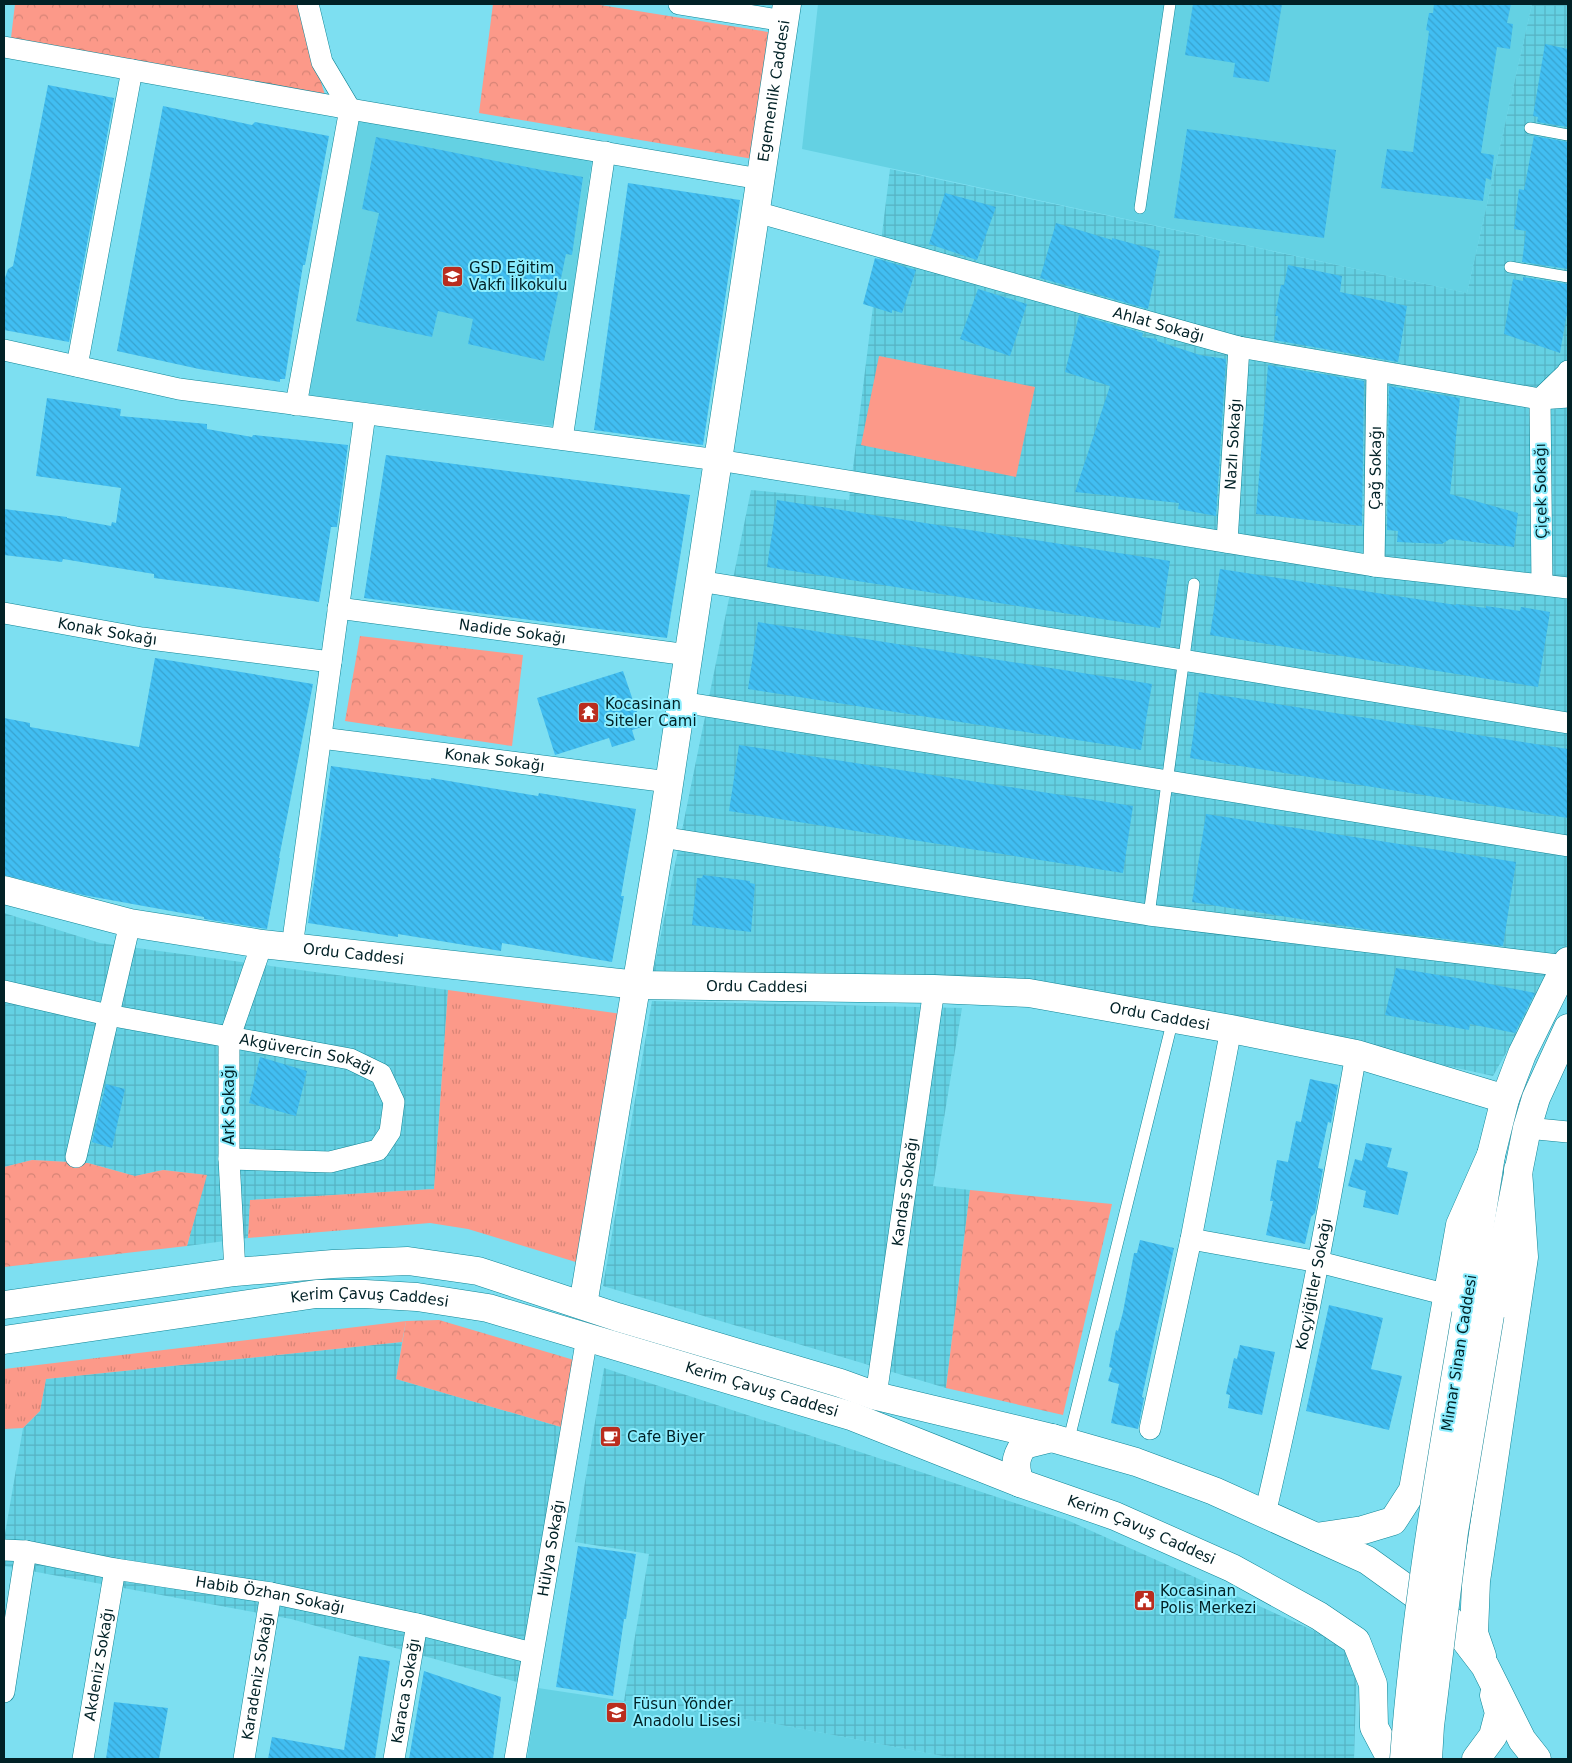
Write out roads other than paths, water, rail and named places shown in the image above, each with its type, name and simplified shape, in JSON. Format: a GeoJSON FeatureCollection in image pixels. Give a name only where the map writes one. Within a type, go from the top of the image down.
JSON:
{"type":"FeatureCollection","features":[{"type":"Feature","properties":{"kind":"main road","name":"Egemenlik Caddesi"},"geometry":{"type":"LineString","coordinates":[[583,1305],[638,985],[786,12]]}},
{"type":"Feature","properties":{"kind":"main road","name":"Ordu Caddesi"},"geometry":{"type":"LineString","coordinates":[[4,890],[130,923],[262,944],[638,985],[934,989],[1029,993],[1231,1029],[1356,1054],[1505,1099]]}},
{"type":"Feature","properties":{"kind":"main road","name":"Mimar Sinan Caddesi"},"geometry":{"type":"LineString","coordinates":[[1404,1759],[1431,1522],[1468,1308],[1490,1155],[1505,1099],[1522,1054],[1567,963]]}},
{"type":"Feature","properties":{"kind":"main road","name":"Mimar Sinan Caddesi"},"geometry":{"type":"LineString","coordinates":[[1428,1759],[1430,1726],[1454,1532],[1468,1308],[1518,1170],[1536,1098],[1568,1028]]}},
{"type":"Feature","properties":{"kind":"main road"},"geometry":{"type":"LineString","coordinates":[[1476,1759],[1493,1736],[1499,1713],[1474,1633],[1476,1581],[1524,1256],[1518,1170]]}},
{"type":"Feature","properties":{"kind":"main road","name":"Kerim Çavuş Caddesi"},"geometry":{"type":"LineString","coordinates":[[4,1305],[234,1272],[333,1264],[408,1260],[478,1271],[617,1317],[840,1383],[876,1396],[1060,1440],[1136,1462],[1214,1491],[1367,1560],[1450,1619],[1485,1666]]}},
{"type":"Feature","properties":{"kind":"main road","name":"Kerim Çavuş Caddesi"},"geometry":{"type":"LineString","coordinates":[[4,1340],[316,1294],[417,1296],[488,1308],[851,1416],[1020,1483],[1115,1516],[1232,1568],[1327,1621],[1356,1642],[1373,1684],[1374,1728],[1390,1759]]}},
{"type":"Feature","properties":{"kind":"main road"},"geometry":{"type":"LineString","coordinates":[[1316,1537],[1363,1530],[1393,1520],[1413,1490],[1468,1308]]}},
{"type":"Feature","properties":{"kind":"main road"},"geometry":{"type":"LineString","coordinates":[[1020,1483],[1015,1468],[1018,1453],[1024,1445],[1060,1440]]}},
{"type":"Feature","properties":{"kind":"main road"},"geometry":{"type":"LineString","coordinates":[[1485,1666],[1528,1753]]}},
{"type":"Feature","properties":{"kind":"main road"},"geometry":{"type":"LineString","coordinates":[[1372,1759],[1374,1728]]}},
{"type":"Feature","properties":{"kind":"street"},"geometry":{"type":"LineString","coordinates":[[296,405],[350,109],[322,62],[308,4]]}},
{"type":"Feature","properties":{"kind":"street"},"geometry":{"type":"LineString","coordinates":[[679,4],[786,12]]}},
{"type":"Feature","properties":{"kind":"street"},"geometry":{"type":"LineString","coordinates":[[4,47],[350,109],[760,179]]}},
{"type":"Feature","properties":{"kind":"street"},"geometry":{"type":"LineString","coordinates":[[77,366],[132,70]]}},
{"type":"Feature","properties":{"kind":"street"},"geometry":{"type":"LineString","coordinates":[[562,440],[605,152]]}},
{"type":"Feature","properties":{"kind":"street","name":"Ahlat Sokağı"},"geometry":{"type":"LineString","coordinates":[[756,212],[1239,347],[1540,399],[1568,397]]}},
{"type":"Feature","properties":{"kind":"street","name":"Nazlı Sokağı"},"geometry":{"type":"LineString","coordinates":[[1227,542],[1239,347]]}},
{"type":"Feature","properties":{"kind":"street"},"geometry":{"type":"LineString","coordinates":[[4,350],[179,389],[718,460],[1374,566],[1568,588]]}},
{"type":"Feature","properties":{"kind":"street"},"geometry":{"type":"LineString","coordinates":[[1540,399],[1568,374],[1568,371]]}},
{"type":"Feature","properties":{"kind":"street","name":"Çağ Sokağı"},"geometry":{"type":"LineString","coordinates":[[1374,566],[1377,372]]}},
{"type":"Feature","properties":{"kind":"street","name":"Çiçek Sokağı"},"geometry":{"type":"LineString","coordinates":[[1540,399],[1542,584]]}},
{"type":"Feature","properties":{"kind":"street"},"geometry":{"type":"LineString","coordinates":[[292,947],[364,414]]}},
{"type":"Feature","properties":{"kind":"street"},"geometry":{"type":"LineString","coordinates":[[699,581],[1568,723]]}},
{"type":"Feature","properties":{"kind":"street","name":"Nadide Sokağı"},"geometry":{"type":"LineString","coordinates":[[338,608],[688,655]]}},
{"type":"Feature","properties":{"kind":"street","name":"Konak Sokağı"},"geometry":{"type":"LineString","coordinates":[[4,613],[142,638],[331,662]]}},
{"type":"Feature","properties":{"kind":"street"},"geometry":{"type":"LineString","coordinates":[[681,702],[1568,846]]}},
{"type":"Feature","properties":{"kind":"street","name":"Konak Sokağı"},"geometry":{"type":"LineString","coordinates":[[320,738],[669,782]]}},
{"type":"Feature","properties":{"kind":"street"},"geometry":{"type":"LineString","coordinates":[[661,837],[1149,915],[1567,963]]}},
{"type":"Feature","properties":{"kind":"street"},"geometry":{"type":"LineString","coordinates":[[76,1157],[130,923]]}},
{"type":"Feature","properties":{"kind":"street","name":"Ark Sokağı"},"geometry":{"type":"LineString","coordinates":[[234,1272],[229,1159],[230,1039],[262,944]]}},
{"type":"Feature","properties":{"kind":"street","name":"Kandaş Sokağı"},"geometry":{"type":"LineString","coordinates":[[876,1396],[934,989]]}},
{"type":"Feature","properties":{"kind":"street","name":"Akgüvercin Sokağı"},"geometry":{"type":"LineString","coordinates":[[4,991],[108,1015],[230,1039],[350,1059],[381,1074],[394,1102],[390,1132],[378,1150],[330,1162],[229,1159]]}},
{"type":"Feature","properties":{"kind":"street"},"geometry":{"type":"LineString","coordinates":[[1150,1429],[1192,1239],[1231,1029]]}},
{"type":"Feature","properties":{"kind":"street","name":"Koçyiğitler Sokağı"},"geometry":{"type":"LineString","coordinates":[[1265,1514],[1286,1427],[1319,1262],[1356,1054]]}},
{"type":"Feature","properties":{"kind":"street"},"geometry":{"type":"LineString","coordinates":[[1527,1128],[1568,1132]]}},
{"type":"Feature","properties":{"kind":"street"},"geometry":{"type":"LineString","coordinates":[[1192,1239],[1319,1262],[1468,1308]]}},
{"type":"Feature","properties":{"kind":"street","name":"Hülya Sokağı"},"geometry":{"type":"LineString","coordinates":[[515,1759],[587,1337]]}},
{"type":"Feature","properties":{"kind":"street","name":"Habib Özhan Sokağı"},"geometry":{"type":"LineString","coordinates":[[4,1550],[26,1551],[115,1569],[271,1593],[417,1624],[532,1653]]}},
{"type":"Feature","properties":{"kind":"street"},"geometry":{"type":"LineString","coordinates":[[4,1692],[26,1551]]}},
{"type":"Feature","properties":{"kind":"street","name":"Akdeniz Sokağı"},"geometry":{"type":"LineString","coordinates":[[83,1759],[115,1569]]}},
{"type":"Feature","properties":{"kind":"street","name":"Karadeniz Sokağı"},"geometry":{"type":"LineString","coordinates":[[244,1759],[271,1593]]}},
{"type":"Feature","properties":{"kind":"street","name":"Karaca Sokağı"},"geometry":{"type":"LineString","coordinates":[[394,1759],[417,1624]]}},
{"type":"Feature","properties":{"kind":"lane"},"geometry":{"type":"LineString","coordinates":[[1140,208],[1170,4]]}},
{"type":"Feature","properties":{"kind":"lane"},"geometry":{"type":"LineString","coordinates":[[1530,128],[1568,135]]}},
{"type":"Feature","properties":{"kind":"lane"},"geometry":{"type":"LineString","coordinates":[[1510,267],[1568,277]]}},
{"type":"Feature","properties":{"kind":"lane"},"geometry":{"type":"LineString","coordinates":[[1149,915],[1194,584]]}},
{"type":"Feature","properties":{"kind":"lane"},"geometry":{"type":"LineString","coordinates":[[1060,1440],[1173,1019]]}},
{"type":"Feature","properties":{"kind":"place","name":"GSD Eğitim Vakfı İlkokulu"},"geometry":{"type":"Point","coordinates":[453,277]}},
{"type":"Feature","properties":{"kind":"place","name":"Kocasinan Siteler Cami"},"geometry":{"type":"Point","coordinates":[589,713]}},
{"type":"Feature","properties":{"kind":"place","name":"Cafe Biyer"},"geometry":{"type":"Point","coordinates":[611,1437]}},
{"type":"Feature","properties":{"kind":"place","name":"Kocasinan Polis Merkezi"},"geometry":{"type":"Point","coordinates":[1144,1600]}},
{"type":"Feature","properties":{"kind":"place","name":"Füsun Yönder Anadolu Lisesi"},"geometry":{"type":"Point","coordinates":[617,1713]}}]}
